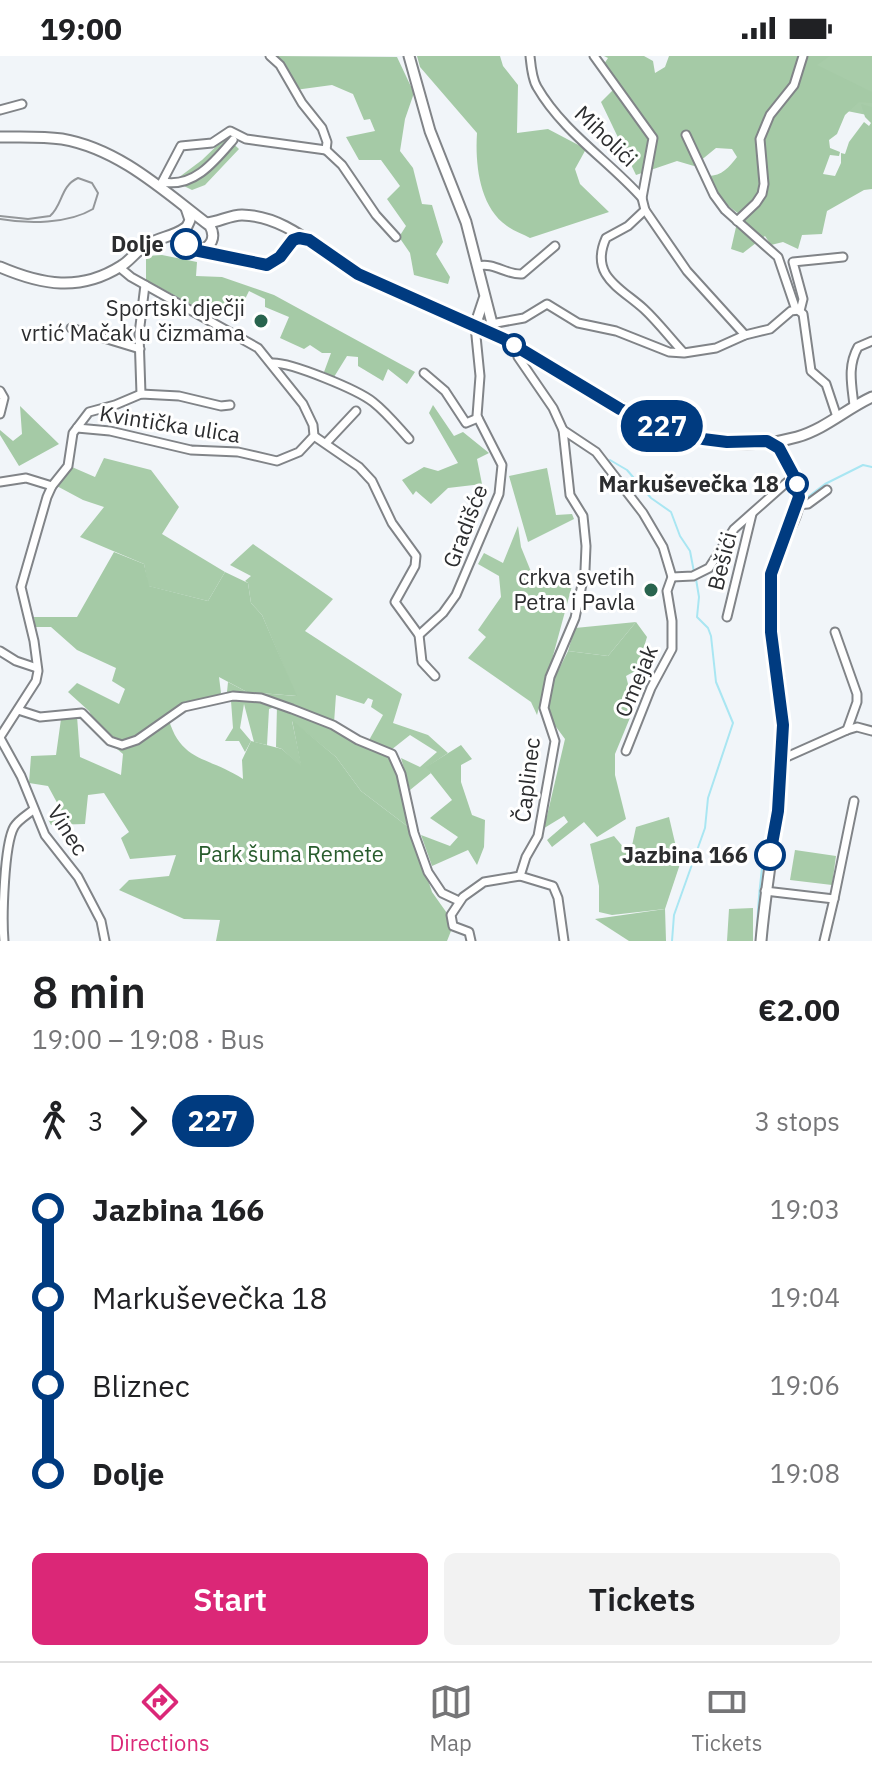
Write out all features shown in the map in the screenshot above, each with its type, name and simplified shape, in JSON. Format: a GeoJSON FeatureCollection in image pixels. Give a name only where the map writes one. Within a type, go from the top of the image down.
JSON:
{"type":"FeatureCollection","features":[{"type":"Feature","properties":{"kind":"main road"},"geometry":{"type":"LineString","coordinates":[[409,56],[430,131],[454,186],[496,336]]}},
{"type":"Feature","properties":{"kind":"main road"},"geometry":{"type":"LineString","coordinates":[[0,137],[48,137],[84,145],[162,184],[213,231],[213,240],[206,248],[198,250]]}},
{"type":"Feature","properties":{"kind":"main road"},"geometry":{"type":"LineString","coordinates":[[185,206],[189,215],[186,244]]}},
{"type":"Feature","properties":{"kind":"main road"},"geometry":{"type":"LineString","coordinates":[[0,267],[53,285],[87,281],[119,267],[144,246],[187,227],[245,215],[289,227],[358,274],[496,336],[620,409],[670,430],[727,442],[788,439],[811,431],[872,397]]}},
{"type":"Feature","properties":{"kind":"main road"},"geometry":{"type":"LineString","coordinates":[[166,238],[198,250],[267,265],[280,257],[290,242],[292,233],[289,227]]}},
{"type":"Feature","properties":{"kind":"main road"},"geometry":{"type":"LineString","coordinates":[[290,242],[299,238],[309,240]]}},
{"type":"Feature","properties":{"kind":"main road"},"geometry":{"type":"LineString","coordinates":[[475,326],[484,295]]}},
{"type":"Feature","properties":{"kind":"main road"},"geometry":{"type":"LineString","coordinates":[[782,453],[788,439]]}},
{"type":"Feature","properties":{"kind":"main road"},"geometry":{"type":"LineString","coordinates":[[761,941],[765,891],[778,811],[783,725],[769,609],[771,574],[799,493],[782,453],[767,441]]}},
{"type":"Feature","properties":{"kind":"street"},"geometry":{"type":"LineString","coordinates":[[270,56],[280,65],[302,103],[322,128],[327,142],[326,150]]}},
{"type":"Feature","properties":{"kind":"street","name":"Miholići"},"geometry":{"type":"LineString","coordinates":[[530,56],[535,85],[577,138],[619,172],[642,198]]}},
{"type":"Feature","properties":{"kind":"street","name":"Miholići"},"geometry":{"type":"LineString","coordinates":[[594,56],[653,138],[642,198],[645,210],[687,271],[745,335]]}},
{"type":"Feature","properties":{"kind":"street"},"geometry":{"type":"LineString","coordinates":[[737,221],[762,194],[760,139],[770,115],[794,85],[803,56]]}},
{"type":"Feature","properties":{"kind":"street"},"geometry":{"type":"LineString","coordinates":[[0,110],[22,104]]}},
{"type":"Feature","properties":{"kind":"street"},"geometry":{"type":"LineString","coordinates":[[233,140],[193,178],[162,184],[181,146],[212,143],[230,131],[246,139],[326,150],[342,165],[376,215],[396,237]]}},
{"type":"Feature","properties":{"kind":"street"},"geometry":{"type":"LineString","coordinates":[[686,135],[714,195],[725,210],[778,257],[798,310],[811,371],[826,384],[837,417]]}},
{"type":"Feature","properties":{"kind":"street"},"geometry":{"type":"LineString","coordinates":[[645,210],[628,226],[606,238],[600,258],[608,281],[645,310],[684,353]]}},
{"type":"Feature","properties":{"kind":"street"},"geometry":{"type":"LineString","coordinates":[[478,266],[491,265],[522,274],[555,246]]}},
{"type":"Feature","properties":{"kind":"street"},"geometry":{"type":"LineString","coordinates":[[491,324],[524,318],[547,304],[578,323],[616,331],[669,352],[716,348],[745,335],[770,329],[798,310],[803,299],[793,262],[843,257]]}},
{"type":"Feature","properties":{"kind":"street"},"geometry":{"type":"LineString","coordinates":[[119,267],[145,285],[246,340],[272,363],[303,404],[313,425],[314,436],[359,467],[372,481],[392,523],[416,556],[415,566],[395,602],[419,635],[422,662],[435,676]]}},
{"type":"Feature","properties":{"kind":"street"},"geometry":{"type":"LineString","coordinates":[[141,394],[140,349],[145,285]]}},
{"type":"Feature","properties":{"kind":"street","name":"Gradišće"},"geometry":{"type":"LineString","coordinates":[[419,635],[443,613],[456,595],[499,494],[502,465],[478,418],[480,376],[475,326]]}},
{"type":"Feature","properties":{"kind":"street"},"geometry":{"type":"LineString","coordinates":[[71,328],[140,349]]}},
{"type":"Feature","properties":{"kind":"street"},"geometry":{"type":"LineString","coordinates":[[854,406],[850,372],[852,361],[858,347],[872,341]]}},
{"type":"Feature","properties":{"kind":"street","name":"Bešići"},"geometry":{"type":"LineString","coordinates":[[516,346],[518,357],[553,408],[563,430],[596,452],[630,494],[663,547],[672,577],[696,575],[709,568],[734,529],[794,476]]}},
{"type":"Feature","properties":{"kind":"street"},"geometry":{"type":"LineString","coordinates":[[272,363],[331,381],[372,401],[409,439]]}},
{"type":"Feature","properties":{"kind":"street"},"geometry":{"type":"LineString","coordinates":[[424,373],[445,391],[466,423],[478,418]]}},
{"type":"Feature","properties":{"kind":"street"},"geometry":{"type":"LineString","coordinates":[[0,391],[4,398],[0,414]]}},
{"type":"Feature","properties":{"kind":"street"},"geometry":{"type":"LineString","coordinates":[[77,428],[89,412],[141,394],[179,396],[221,406],[230,405]]}},
{"type":"Feature","properties":{"kind":"street"},"geometry":{"type":"LineString","coordinates":[[326,443],[356,411]]}},
{"type":"Feature","properties":{"kind":"street","name":"Kvintička ulica"},"geometry":{"type":"LineString","coordinates":[[37,668],[21,587],[38,523],[52,486],[68,466],[70,441],[77,428],[110,431],[191,450],[238,452],[277,461],[299,452],[314,436]]}},
{"type":"Feature","properties":{"kind":"street","name":"Čaplinec"},"geometry":{"type":"LineString","coordinates":[[520,876],[538,836],[552,764],[555,741],[544,708],[550,677],[571,629],[585,570],[583,516],[570,495],[563,430]]}},
{"type":"Feature","properties":{"kind":"street"},"geometry":{"type":"LineString","coordinates":[[0,482],[26,478],[52,486]]}},
{"type":"Feature","properties":{"kind":"street"},"geometry":{"type":"LineString","coordinates":[[797,505],[808,504],[827,490]]}},
{"type":"Feature","properties":{"kind":"street","name":"Bešići"},"geometry":{"type":"LineString","coordinates":[[727,617],[752,514]]}},
{"type":"Feature","properties":{"kind":"street","name":"Omejak"},"geometry":{"type":"LineString","coordinates":[[626,751],[651,688],[672,649],[672,621],[667,591],[672,577]]}},
{"type":"Feature","properties":{"kind":"street"},"geometry":{"type":"LineString","coordinates":[[835,632],[857,694],[855,712],[847,730]]}},
{"type":"Feature","properties":{"kind":"street"},"geometry":{"type":"LineString","coordinates":[[0,651],[16,661],[37,668],[34,687],[0,738]]}},
{"type":"Feature","properties":{"kind":"street"},"geometry":{"type":"LineString","coordinates":[[18,710],[40,717],[82,713],[110,741],[122,745],[137,740],[184,707],[228,696],[261,698],[333,725],[358,740],[392,754],[401,774],[414,833],[428,872],[442,893],[459,901]]}},
{"type":"Feature","properties":{"kind":"street"},"geometry":{"type":"LineString","coordinates":[[782,759],[847,730],[857,727],[872,731]]}},
{"type":"Feature","properties":{"kind":"street","name":"Vinec"},"geometry":{"type":"LineString","coordinates":[[0,738],[21,776],[45,835],[78,877],[101,921],[105,941]]}},
{"type":"Feature","properties":{"kind":"street"},"geometry":{"type":"LineString","coordinates":[[824,941],[854,801]]}},
{"type":"Feature","properties":{"kind":"street"},"geometry":{"type":"LineString","coordinates":[[4,941],[4,896],[10,842],[15,825],[33,810]]}},
{"type":"Feature","properties":{"kind":"street"},"geometry":{"type":"LineString","coordinates":[[0,841],[10,842]]}},
{"type":"Feature","properties":{"kind":"street"},"geometry":{"type":"LineString","coordinates":[[471,941],[469,932],[457,928],[451,921],[459,901],[484,882],[520,876],[553,886],[558,898],[564,941]]}},
{"type":"Feature","properties":{"kind":"street"},"geometry":{"type":"LineString","coordinates":[[765,891],[834,899]]}},
{"type":"Feature","properties":{"kind":"green space"},"geometry":{"type":"Polygon","coordinates":[[[273,56],[397,57],[414,93],[405,119],[400,151],[413,168],[422,204],[432,205],[443,242],[436,254],[450,277],[448,284],[414,275],[410,253],[399,237],[406,226],[387,199],[400,186],[381,160],[359,160],[346,137],[375,131],[370,119],[364,120],[353,94],[332,85],[295,90],[273,56]]]}},
{"type":"Feature","properties":{"kind":"green space"},"geometry":{"type":"Polygon","coordinates":[[[417,56],[500,56],[503,66],[518,85],[517,133],[548,129],[586,149],[575,169],[580,184],[609,212],[530,238],[507,226],[490,208],[481,184],[477,133],[420,67],[417,56]]]}},
{"type":"Feature","properties":{"kind":"green space"},"geometry":{"type":"Polygon","coordinates":[[[604,56],[644,56],[653,61],[655,73],[665,67],[669,56],[830,56],[817,65],[872,92],[872,103],[859,102],[845,115],[837,134],[829,140],[830,148],[840,152],[839,156],[830,155],[823,174],[835,176],[841,163],[841,153],[845,154],[849,142],[864,122],[869,126],[871,123],[865,117],[861,104],[872,107],[872,189],[864,190],[827,211],[822,234],[802,235],[798,249],[783,242],[771,245],[765,236],[743,253],[731,249],[739,214],[723,202],[708,176],[721,173],[731,164],[737,157],[732,149],[716,148],[694,166],[677,161],[636,175],[601,102],[617,86],[602,67],[608,58],[604,56]]]}},
{"type":"Feature","properties":{"kind":"green space"},"geometry":{"type":"Polygon","coordinates":[[[805,56],[872,56],[872,116],[842,110],[805,56]]]}},
{"type":"Feature","properties":{"kind":"green space"},"geometry":{"type":"Polygon","coordinates":[[[226,137],[239,149],[205,185],[192,190],[184,186],[178,178],[226,137]]]}},
{"type":"Feature","properties":{"kind":"green space"},"geometry":{"type":"Polygon","coordinates":[[[162,255],[197,262],[196,276],[222,277],[274,295],[415,372],[407,384],[388,369],[383,381],[358,366],[358,357],[347,356],[334,377],[324,372],[331,353],[322,353],[310,345],[304,349],[280,338],[289,317],[265,307],[265,299],[249,291],[243,303],[228,296],[217,318],[146,280],[146,256],[162,255]]]}},
{"type":"Feature","properties":{"kind":"green space"},"geometry":{"type":"Polygon","coordinates":[[[433,405],[454,436],[463,432],[489,453],[477,459],[482,484],[448,488],[431,504],[416,491],[413,495],[402,480],[424,467],[438,471],[458,463],[429,413],[433,405]]]}},
{"type":"Feature","properties":{"kind":"green space"},"geometry":{"type":"Polygon","coordinates":[[[20,406],[59,444],[19,466],[0,430],[13,441],[22,434],[20,406]]]}},
{"type":"Feature","properties":{"kind":"green space"},"geometry":{"type":"Polygon","coordinates":[[[104,458],[151,470],[179,507],[162,534],[225,572],[208,601],[148,586],[144,564],[80,537],[104,507],[55,485],[72,467],[95,477],[104,458]]]}},
{"type":"Feature","properties":{"kind":"green space"},"geometry":{"type":"Polygon","coordinates":[[[547,468],[556,515],[572,514],[574,519],[528,542],[509,476],[547,468]]]}},
{"type":"Feature","properties":{"kind":"green space"},"geometry":{"type":"Polygon","coordinates":[[[518,526],[521,547],[534,579],[573,582],[537,715],[531,702],[468,658],[486,637],[478,630],[501,597],[499,576],[478,564],[484,553],[503,563],[518,526]]]}},
{"type":"Feature","properties":{"kind":"green space"},"geometry":{"type":"Polygon","coordinates":[[[253,544],[333,599],[305,631],[402,694],[393,723],[428,735],[448,753],[427,767],[431,773],[410,790],[401,758],[420,767],[437,752],[410,735],[391,750],[368,742],[383,715],[371,707],[373,700],[368,698],[364,704],[336,695],[334,723],[328,726],[390,754],[399,763],[403,802],[411,829],[361,791],[336,757],[292,721],[302,768],[276,747],[277,706],[269,709],[267,745],[254,742],[244,704],[240,728],[251,741],[245,752],[239,741],[225,741],[233,728],[231,701],[236,696],[227,692],[228,682],[247,692],[296,696],[262,615],[251,603],[245,581],[251,576],[230,565],[253,544]]]}},
{"type":"Feature","properties":{"kind":"green space","name":"Park šuma Remete"},"geometry":{"type":"Polygon","coordinates":[[[114,552],[144,564],[149,586],[208,601],[225,572],[248,583],[251,603],[262,615],[297,696],[247,692],[219,677],[221,693],[213,699],[186,701],[167,713],[172,729],[187,750],[243,779],[242,760],[251,741],[282,749],[301,766],[292,720],[336,757],[361,791],[411,829],[432,892],[449,916],[451,931],[447,941],[216,941],[220,920],[184,919],[119,890],[129,880],[169,876],[176,855],[130,859],[121,838],[129,832],[104,793],[88,795],[85,824],[51,825],[47,817],[61,810],[48,786],[29,783],[31,756],[56,755],[61,719],[77,716],[80,757],[121,775],[123,754],[104,738],[89,711],[68,692],[77,683],[119,704],[125,689],[112,681],[116,668],[77,650],[51,627],[35,627],[34,617],[77,617],[114,552]]]}},
{"type":"Feature","properties":{"kind":"green space"},"geometry":{"type":"Polygon","coordinates":[[[636,622],[608,656],[568,651],[575,628],[636,622]]]}},
{"type":"Feature","properties":{"kind":"green space"},"geometry":{"type":"Polygon","coordinates":[[[636,622],[647,637],[637,670],[626,676],[634,708],[615,754],[615,775],[626,819],[597,837],[584,822],[552,847],[547,840],[568,822],[564,816],[541,830],[565,739],[545,712],[555,677],[568,651],[608,656],[636,622]]]}},
{"type":"Feature","properties":{"kind":"green space"},"geometry":{"type":"Polygon","coordinates":[[[461,745],[472,759],[461,765],[461,782],[472,815],[485,820],[484,847],[477,865],[468,850],[432,866],[421,835],[450,846],[458,837],[430,818],[452,800],[426,767],[461,745]]]}},
{"type":"Feature","properties":{"kind":"green space"},"geometry":{"type":"Polygon","coordinates":[[[669,817],[680,864],[665,909],[612,915],[599,912],[599,886],[590,844],[614,836],[630,855],[636,827],[669,817]]]}},
{"type":"Feature","properties":{"kind":"green space"},"geometry":{"type":"Polygon","coordinates":[[[795,850],[836,856],[832,885],[790,880],[795,850]]]}},
{"type":"Feature","properties":{"kind":"green space"},"geometry":{"type":"Polygon","coordinates":[[[753,908],[753,941],[727,941],[729,909],[753,908]]]}},
{"type":"Feature","properties":{"kind":"green space"},"geometry":{"type":"Polygon","coordinates":[[[665,909],[666,941],[629,941],[595,919],[665,909]]]}},
{"type":"Feature","properties":{"kind":"waterway"},"geometry":{"type":"LineString","coordinates":[[610,460],[627,470],[651,498],[671,512],[680,536],[690,551],[694,572]]}},
{"type":"Feature","properties":{"kind":"waterway"},"geometry":{"type":"LineString","coordinates":[[804,500],[825,484],[863,465],[872,467]]}},
{"type":"Feature","properties":{"kind":"waterway"},"geometry":{"type":"LineString","coordinates":[[767,570],[767,562],[780,538]]}},
{"type":"Feature","properties":{"kind":"waterway"},"geometry":{"type":"LineString","coordinates":[[672,941],[674,915],[705,828],[708,798],[733,723],[716,682],[711,636],[697,617],[699,597],[696,579]]}},
{"type":"Feature","properties":{"kind":"waterway"},"geometry":{"type":"LineString","coordinates":[[757,940],[761,878],[778,754],[776,689],[764,603],[766,588]]}},
{"type":"Feature","properties":{"kind":"tram line"},"geometry":{"type":"LineString","coordinates":[[0,216],[28,219],[50,216],[68,186],[78,178],[92,183],[98,193],[93,209],[72,218],[35,222],[0,219]]}},
{"type":"Feature","properties":{"kind":"bus line","name":"227"},"geometry":{"type":"LineString","coordinates":[[186,244],[194,250],[267,265],[277,260],[293,240],[309,240],[358,274],[504,339],[620,409],[670,430],[703,439],[767,441],[779,448],[794,476],[799,497],[771,574],[769,609],[783,725],[778,811],[770,855]]}},
{"type":"Feature","properties":{"kind":"place","name":"Dolje"},"geometry":{"type":"Point","coordinates":[186,244]}},
{"type":"Feature","properties":{"kind":"place","name":"Sportski dječji vrtić Mačak u čizmama"},"geometry":{"type":"Point","coordinates":[261,321]}},
{"type":"Feature","properties":{"kind":"place","name":"Markuševečka 18"},"geometry":{"type":"Point","coordinates":[797,484]}},
{"type":"Feature","properties":{"kind":"place","name":"crkva svetih Petra i Pavla"},"geometry":{"type":"Point","coordinates":[651,590]}},
{"type":"Feature","properties":{"kind":"place","name":"Jazbina 166"},"geometry":{"type":"Point","coordinates":[770,855]}}]}
